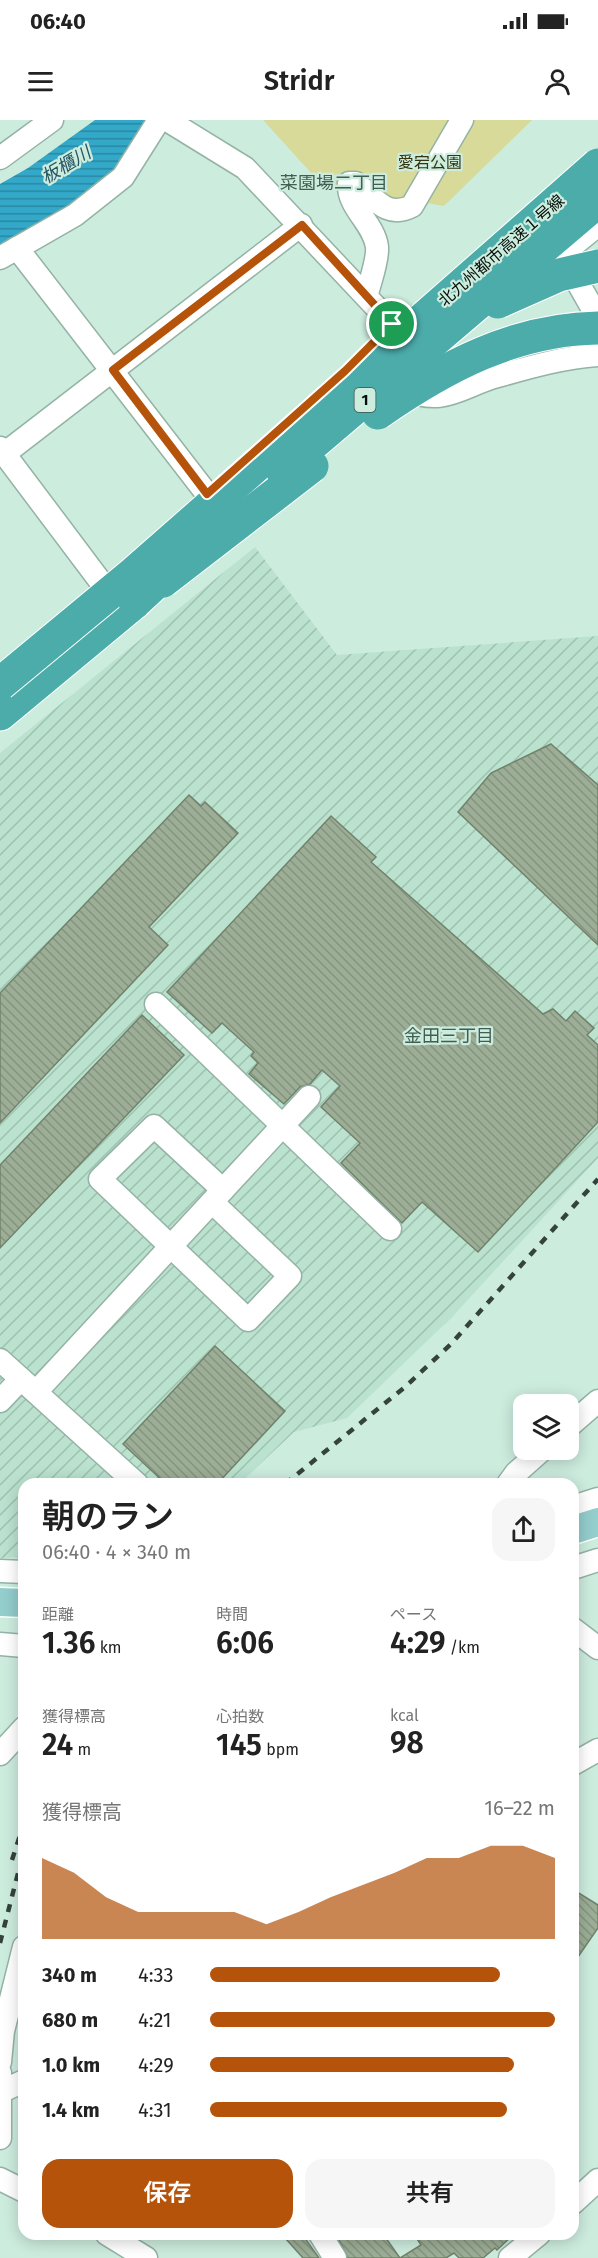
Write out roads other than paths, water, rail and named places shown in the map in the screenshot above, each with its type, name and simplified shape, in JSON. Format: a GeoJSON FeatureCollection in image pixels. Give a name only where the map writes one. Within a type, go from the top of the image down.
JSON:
{"type":"FeatureCollection","features":[{"type":"Feature","properties":{"kind":"highway","name":"北九州都市高速１号線"},"geometry":{"type":"LineString","coordinates":[[0,714],[134,587],[598,165]]}},
{"type":"Feature","properties":{"kind":"highway","name":"北九州都市高速１号線"},"geometry":{"type":"LineString","coordinates":[[134,587],[245,502],[598,201]]}},
{"type":"Feature","properties":{"kind":"highway","name":"北九州都市高速１号線"},"geometry":{"type":"LineString","coordinates":[[134,587],[385,375],[453,327],[531,286],[598,266]]}},
{"type":"Feature","properties":{"kind":"highway","name":"北九州都市高速１号線"},"geometry":{"type":"LineString","coordinates":[[0,684],[425,382],[478,354],[512,342],[550,333],[598,328]]}},
{"type":"Feature","properties":{"kind":"main road"},"geometry":{"type":"LineString","coordinates":[[579,1528],[598,1522]]}},
{"type":"Feature","properties":{"kind":"main road"},"geometry":{"type":"LineString","coordinates":[[579,1543],[598,1537]]}},
{"type":"Feature","properties":{"kind":"main road"},"geometry":{"type":"LineString","coordinates":[[0,1602],[18,1603]]}},
{"type":"Feature","properties":{"kind":"main road"},"geometry":{"type":"LineString","coordinates":[[0,1618],[18,1620]]}},
{"type":"Feature","properties":{"kind":"street"},"geometry":{"type":"LineString","coordinates":[[0,158],[52,120]]}},
{"type":"Feature","properties":{"kind":"street"},"geometry":{"type":"LineString","coordinates":[[159,120],[123,177],[75,215],[8,253],[113,370],[207,494]]}},
{"type":"Feature","properties":{"kind":"street"},"geometry":{"type":"LineString","coordinates":[[167,120],[245,168],[302,225],[392,324]]}},
{"type":"Feature","properties":{"kind":"street"},"geometry":{"type":"LineString","coordinates":[[367,294],[377,249],[372,232],[348,193],[349,183],[356,183],[389,211],[400,212],[412,206],[462,120]]}},
{"type":"Feature","properties":{"kind":"street"},"geometry":{"type":"LineString","coordinates":[[0,671],[207,494],[345,371],[392,324],[598,150]]}},
{"type":"Feature","properties":{"kind":"street"},"geometry":{"type":"LineString","coordinates":[[531,208],[562,255],[598,318]]}},
{"type":"Feature","properties":{"kind":"street"},"geometry":{"type":"LineString","coordinates":[[103,585],[5,462],[113,370],[302,225]]}},
{"type":"Feature","properties":{"kind":"street"},"geometry":{"type":"LineString","coordinates":[[0,706],[172,564],[398,388],[598,225]]}},
{"type":"Feature","properties":{"kind":"street"},"geometry":{"type":"LineString","coordinates":[[398,388],[424,398],[446,396],[495,376],[579,356],[598,355]]}},
{"type":"Feature","properties":{"kind":"street"},"geometry":{"type":"LineString","coordinates":[[156,1004],[390,1229]]}},
{"type":"Feature","properties":{"kind":"street"},"geometry":{"type":"LineString","coordinates":[[0,1401],[29,1386],[171,1247],[309,1097]]}},
{"type":"Feature","properties":{"kind":"street"},"geometry":{"type":"LineString","coordinates":[[154,1126],[290,1276],[248,1320],[171,1247],[99,1179],[154,1126]]}},
{"type":"Feature","properties":{"kind":"street"},"geometry":{"type":"LineString","coordinates":[[0,1360],[130,1478]]}},
{"type":"Feature","properties":{"kind":"street"},"geometry":{"type":"LineString","coordinates":[[579,1417],[598,1401]]}},
{"type":"Feature","properties":{"kind":"street"},"geometry":{"type":"LineString","coordinates":[[512,1478],[531,1460]]}},
{"type":"Feature","properties":{"kind":"street"},"geometry":{"type":"LineString","coordinates":[[579,1505],[598,1499]]}},
{"type":"Feature","properties":{"kind":"street"},"geometry":{"type":"LineString","coordinates":[[579,1566],[598,1560]]}},
{"type":"Feature","properties":{"kind":"street"},"geometry":{"type":"LineString","coordinates":[[0,1571],[18,1572]]}},
{"type":"Feature","properties":{"kind":"street"},"geometry":{"type":"LineString","coordinates":[[579,1634],[598,1648]]}},
{"type":"Feature","properties":{"kind":"street"},"geometry":{"type":"LineString","coordinates":[[0,1644],[18,1646]]}},
{"type":"Feature","properties":{"kind":"street"},"geometry":{"type":"LineString","coordinates":[[0,1755],[18,1735]]}},
{"type":"Feature","properties":{"kind":"street"},"geometry":{"type":"LineString","coordinates":[[579,1761],[598,1750]]}},
{"type":"Feature","properties":{"kind":"street"},"geometry":{"type":"LineString","coordinates":[[0,2062],[3,2031],[18,1973]]}},
{"type":"Feature","properties":{"kind":"street"},"geometry":{"type":"LineString","coordinates":[[0,2138],[1,2086],[18,2082]]}},
{"type":"Feature","properties":{"kind":"street"},"geometry":{"type":"LineString","coordinates":[[0,2179],[18,2188]]}},
{"type":"Feature","properties":{"kind":"street"},"geometry":{"type":"LineString","coordinates":[[579,2197],[598,2180]]}},
{"type":"Feature","properties":{"kind":"street"},"geometry":{"type":"LineString","coordinates":[[117,2240],[146,2258]]}},
{"type":"Feature","properties":{"kind":"street"},"geometry":{"type":"LineString","coordinates":[[324,2240],[335,2258]]}},
{"type":"Feature","properties":{"kind":"street"},"geometry":{"type":"LineString","coordinates":[[510,2258],[526,2240]]}},
{"type":"Feature","properties":{"kind":"water","name":"板櫃川"},"geometry":{"type":"Polygon","coordinates":[[[95,120],[158,120],[135,152],[56,218],[0,248],[0,184],[28,168],[95,120]]]}},
{"type":"Feature","properties":{"kind":"railway"},"geometry":{"type":"LineString","coordinates":[[292,1478],[405,1387],[451,1344],[598,1179]]}},
{"type":"Feature","properties":{"kind":"railway"},"geometry":{"type":"LineString","coordinates":[[12,1860],[18,1842]]}},
{"type":"Feature","properties":{"kind":"railway"},"geometry":{"type":"LineString","coordinates":[[0,1943],[18,1873]]}},
{"type":"Feature","properties":{"kind":"district","name":"菜園場二丁目"},"geometry":{"type":"Point","coordinates":[334,183]}},
{"type":"Feature","properties":{"kind":"district","name":"金田三丁目"},"geometry":{"type":"Point","coordinates":[449,1036]}},
{"type":"Feature","properties":{"kind":"park label","name":"愛宕公園"},"geometry":{"type":"Point","coordinates":[430,162]}}]}
